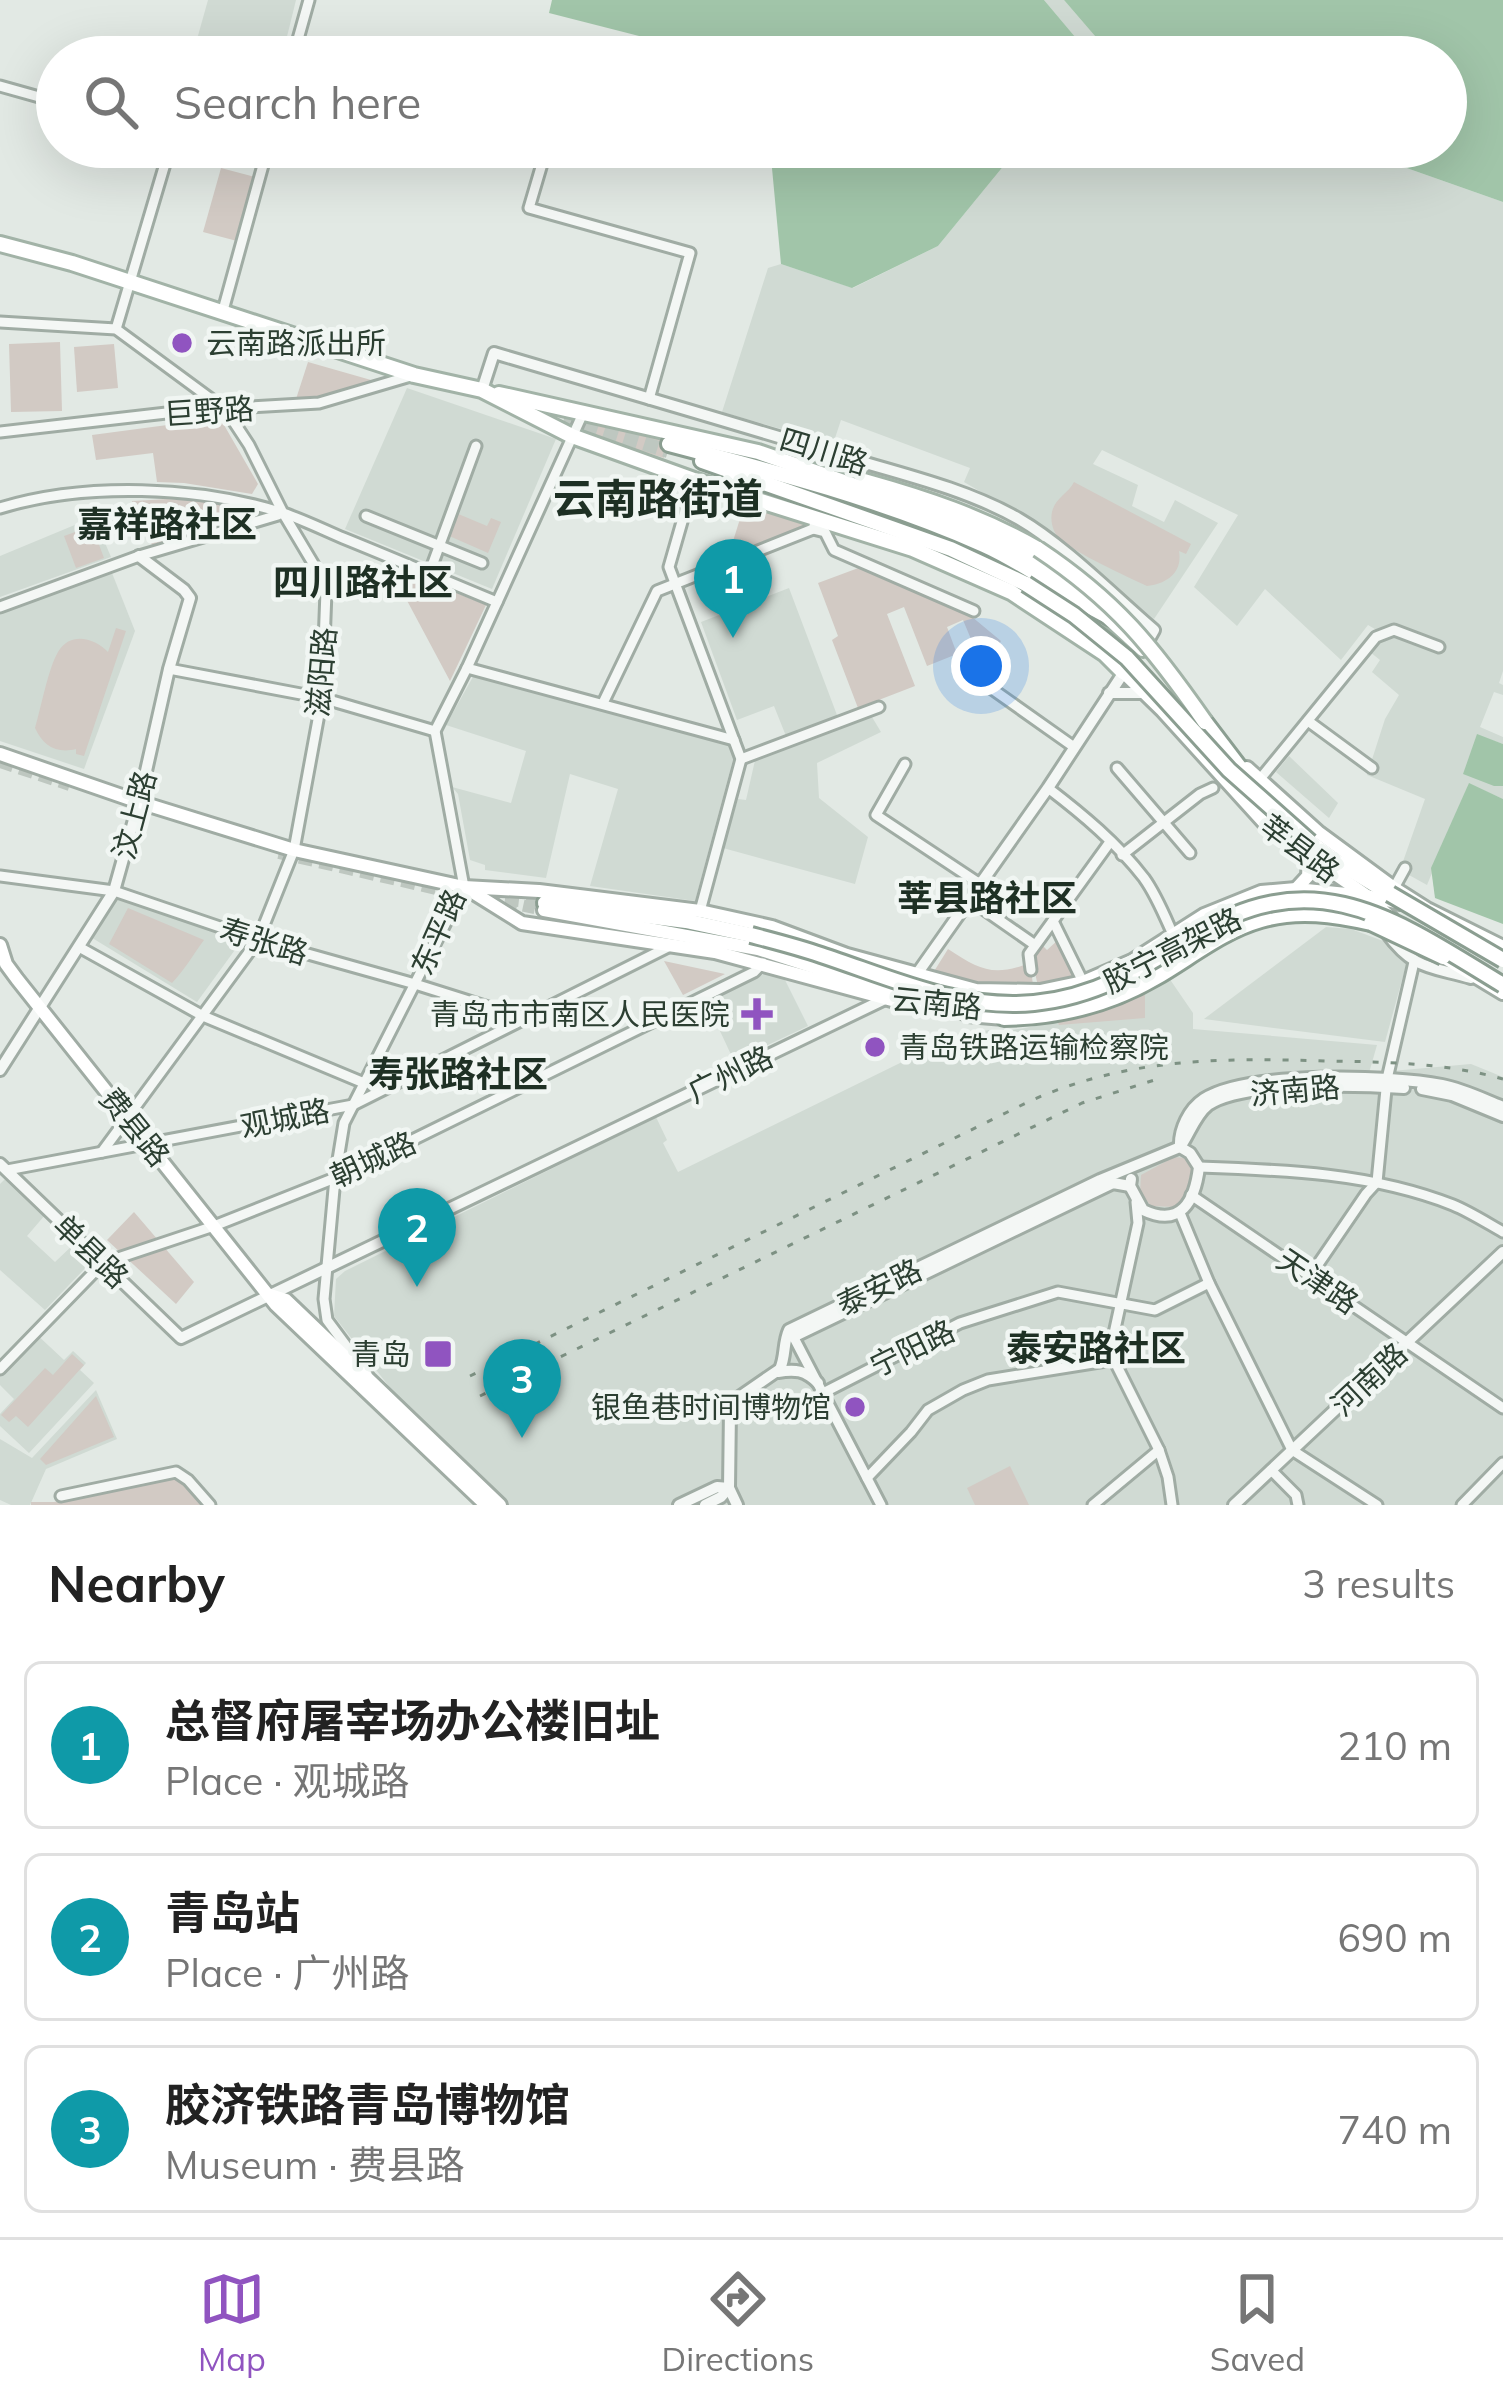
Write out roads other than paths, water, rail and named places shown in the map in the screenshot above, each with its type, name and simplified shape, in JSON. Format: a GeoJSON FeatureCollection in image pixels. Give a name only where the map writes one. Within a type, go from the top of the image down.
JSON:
{"type":"FeatureCollection","features":[{"type":"Feature","properties":{"kind":"main road"},"geometry":{"type":"LineString","coordinates":[[0,244],[414,375],[482,390],[572,436],[815,523],[913,549],[1011,592],[1105,654],[1123,672]]}},
{"type":"Feature","properties":{"kind":"main road","name":"四川路"},"geometry":{"type":"LineString","coordinates":[[482,390],[758,452],[962,523],[1028,554],[1070,583],[1143,649]]}},
{"type":"Feature","properties":{"kind":"main road"},"geometry":{"type":"LineString","coordinates":[[1111,618],[1031,568],[924,520],[819,485],[669,447],[969,556],[1026,584],[1116,648],[1229,770],[1310,842],[1503,953]]}},
{"type":"Feature","properties":{"kind":"main road"},"geometry":{"type":"LineString","coordinates":[[806,470],[855,478],[989,522],[1078,576],[1130,623],[1268,803],[1310,842]]}},
{"type":"Feature","properties":{"kind":"main road","name":"莘县路"},"geometry":{"type":"LineString","coordinates":[[1143,649],[1254,776],[1318,832],[1392,891],[1503,953]]}},
{"type":"Feature","properties":{"kind":"main road","name":"莘县路"},"geometry":{"type":"LineString","coordinates":[[1123,672],[1256,814],[1309,859],[1366,896],[1403,929],[1483,981],[1503,988]]}},
{"type":"Feature","properties":{"kind":"main road","name":"云南路"},"geometry":{"type":"LineString","coordinates":[[0,754],[294,850],[464,887],[539,891],[700,911],[772,927],[847,955],[976,990],[1040,991],[1084,982],[1132,961],[1204,915],[1261,892],[1296,889],[1366,896]]}},
{"type":"Feature","properties":{"kind":"main road"},"geometry":{"type":"LineString","coordinates":[[1296,889],[1308,876],[1309,859]]}},
{"type":"Feature","properties":{"kind":"main road","name":"云南路"},"geometry":{"type":"LineString","coordinates":[[464,887],[522,923],[763,963],[890,996]]}},
{"type":"Feature","properties":{"kind":"main road"},"geometry":{"type":"LineString","coordinates":[[1366,896],[1427,909]]}},
{"type":"Feature","properties":{"kind":"main road","name":"胶宁高架路"},"geometry":{"type":"LineString","coordinates":[[544,906],[686,921],[819,954],[943,995],[1027,1004],[1112,984],[1244,910],[1316,900],[1387,917],[1503,988]]}},
{"type":"Feature","properties":{"kind":"main road"},"geometry":{"type":"LineString","coordinates":[[544,906],[599,922],[758,949],[890,996],[943,1001],[968,1016],[1027,1018],[1083,1008],[1137,988],[1244,926],[1277,916],[1315,914],[1371,923],[1503,988]]}},
{"type":"Feature","properties":{"kind":"main road","name":"云南路"},"geometry":{"type":"LineString","coordinates":[[943,1001],[995,1009],[1069,1003],[1132,982],[1228,926],[1281,908],[1314,907],[1403,929]]}},
{"type":"Feature","properties":{"kind":"main road"},"geometry":{"type":"LineString","coordinates":[[0,945],[3,962]]}},
{"type":"Feature","properties":{"kind":"main road","name":"费县路"},"geometry":{"type":"LineString","coordinates":[[3,962],[276,1305],[486,1505]]}},
{"type":"Feature","properties":{"kind":"main road","name":"费县路"},"geometry":{"type":"LineString","coordinates":[[270,1295],[286,1300],[500,1505]]}},
{"type":"Feature","properties":{"kind":"street"},"geometry":{"type":"LineString","coordinates":[[299,36],[309,0]]}},
{"type":"Feature","properties":{"kind":"street"},"geometry":{"type":"LineString","coordinates":[[0,86],[36,96]]}},
{"type":"Feature","properties":{"kind":"street"},"geometry":{"type":"LineString","coordinates":[[0,322],[116,329],[164,168]]}},
{"type":"Feature","properties":{"kind":"street"},"geometry":{"type":"LineString","coordinates":[[222,314],[262,168]]}},
{"type":"Feature","properties":{"kind":"street"},"geometry":{"type":"LineString","coordinates":[[541,168],[529,208],[690,253],[649,399]]}},
{"type":"Feature","properties":{"kind":"street","name":"滋阳路"},"geometry":{"type":"LineString","coordinates":[[102,1152],[258,940],[294,850],[322,698],[326,591],[250,445],[226,410],[116,329]]}},
{"type":"Feature","properties":{"kind":"street","name":"四川路"},"geometry":{"type":"LineString","coordinates":[[482,390],[494,353],[933,484],[1008,513],[1045,537],[1154,630]]}},
{"type":"Feature","properties":{"kind":"street","name":"巨野路"},"geometry":{"type":"LineString","coordinates":[[0,432],[184,411],[319,403],[414,375]]}},
{"type":"Feature","properties":{"kind":"street"},"geometry":{"type":"LineString","coordinates":[[170,669],[322,698],[435,731],[584,411]]}},
{"type":"Feature","properties":{"kind":"street"},"geometry":{"type":"LineString","coordinates":[[429,574],[476,446]]}},
{"type":"Feature","properties":{"kind":"street"},"geometry":{"type":"LineString","coordinates":[[694,480],[668,566],[741,759],[700,911]]}},
{"type":"Feature","properties":{"kind":"street"},"geometry":{"type":"LineString","coordinates":[[0,508],[79,494],[155,491],[211,496],[283,513],[497,602]]}},
{"type":"Feature","properties":{"kind":"street"},"geometry":{"type":"LineString","coordinates":[[0,607],[139,556],[283,513]]}},
{"type":"Feature","properties":{"kind":"street"},"geometry":{"type":"LineString","coordinates":[[366,515],[482,563]]}},
{"type":"Feature","properties":{"kind":"street"},"geometry":{"type":"LineString","coordinates":[[603,704],[657,591],[815,523],[834,550],[974,611]]}},
{"type":"Feature","properties":{"kind":"street","name":"汶上路"},"geometry":{"type":"LineString","coordinates":[[0,1070],[114,891],[140,802],[190,598],[139,556]]}},
{"type":"Feature","properties":{"kind":"street","name":"广州路"},"geometry":{"type":"LineString","coordinates":[[181,1338],[890,996],[914,974],[980,884],[1154,630]]}},
{"type":"Feature","properties":{"kind":"street"},"geometry":{"type":"LineString","coordinates":[[1260,779],[1376,637],[1394,631],[1439,647]]}},
{"type":"Feature","properties":{"kind":"street"},"geometry":{"type":"LineString","coordinates":[[467,668],[735,740]]}},
{"type":"Feature","properties":{"kind":"street"},"geometry":{"type":"LineString","coordinates":[[985,684],[1074,747]]}},
{"type":"Feature","properties":{"kind":"street"},"geometry":{"type":"LineString","coordinates":[[1109,693],[1144,692]]}},
{"type":"Feature","properties":{"kind":"street"},"geometry":{"type":"LineString","coordinates":[[741,759],[879,707]]}},
{"type":"Feature","properties":{"kind":"street"},"geometry":{"type":"LineString","coordinates":[[1308,721],[1372,768]]}},
{"type":"Feature","properties":{"kind":"street","name":"东平路"},"geometry":{"type":"LineString","coordinates":[[373,1384],[325,1315],[326,1269],[344,1123],[464,887],[435,731]]}},
{"type":"Feature","properties":{"kind":"street"},"geometry":{"type":"LineString","coordinates":[[905,764],[876,815],[980,884]]}},
{"type":"Feature","properties":{"kind":"street"},"geometry":{"type":"LineString","coordinates":[[1117,768],[1190,854]]}},
{"type":"Feature","properties":{"kind":"street"},"geometry":{"type":"LineString","coordinates":[[1048,788],[1087,818],[1123,855],[1151,890],[1181,953]]}},
{"type":"Feature","properties":{"kind":"street"},"geometry":{"type":"LineString","coordinates":[[1123,855],[1213,788]]}},
{"type":"Feature","properties":{"kind":"street"},"geometry":{"type":"LineString","coordinates":[[1031,970],[1029,954],[1110,842]]}},
{"type":"Feature","properties":{"kind":"street"},"geometry":{"type":"LineString","coordinates":[[1392,891],[1405,868]]}},
{"type":"Feature","properties":{"kind":"street","name":"寿张路"},"geometry":{"type":"LineString","coordinates":[[0,876],[114,891],[258,940],[526,1019]]}},
{"type":"Feature","properties":{"kind":"street"},"geometry":{"type":"LineString","coordinates":[[969,899],[1035,945]]}},
{"type":"Feature","properties":{"kind":"street"},"geometry":{"type":"LineString","coordinates":[[1370,918],[1414,962],[1483,981]]}},
{"type":"Feature","properties":{"kind":"street"},"geometry":{"type":"LineString","coordinates":[[1053,921],[1084,982]]}},
{"type":"Feature","properties":{"kind":"street","name":"观城路"},"geometry":{"type":"LineString","coordinates":[[4,1167],[352,1106],[672,945]]}},
{"type":"Feature","properties":{"kind":"street"},"geometry":{"type":"LineString","coordinates":[[79,947],[203,1016],[364,1083]]}},
{"type":"Feature","properties":{"kind":"street"},"geometry":{"type":"LineString","coordinates":[[1310,1276],[1377,1182],[1386,1083],[1414,962]]}},
{"type":"Feature","properties":{"kind":"street","name":"朝城路"},"geometry":{"type":"LineString","coordinates":[[0,1369],[104,1263],[335,1178],[734,983],[763,963]]}},
{"type":"Feature","properties":{"kind":"street","name":"济南路"},"geometry":{"type":"LineString","coordinates":[[1180,1147],[1209,1104],[1232,1096],[1301,1087],[1386,1083],[1434,1090],[1503,1112]]}},
{"type":"Feature","properties":{"kind":"street"},"geometry":{"type":"LineString","coordinates":[[1130,1186],[1149,1214],[1180,1213],[1197,1184],[1199,1167],[1180,1147],[1132,1172],[1130,1186],[1138,1223],[1110,1352],[1159,1450],[1172,1505]]}},
{"type":"Feature","properties":{"kind":"street","name":"单县路"},"geometry":{"type":"LineString","coordinates":[[4,1167],[181,1338]]}},
{"type":"Feature","properties":{"kind":"street","name":"泰安路"},"geometry":{"type":"LineString","coordinates":[[791,1333],[1100,1180],[1137,1167]]}},
{"type":"Feature","properties":{"kind":"street"},"geometry":{"type":"LineString","coordinates":[[1199,1167],[1296,1170],[1377,1182],[1457,1206],[1503,1232]]}},
{"type":"Feature","properties":{"kind":"street","name":"泰安路"},"geometry":{"type":"LineString","coordinates":[[791,1333],[1113,1184],[1130,1186]]}},
{"type":"Feature","properties":{"kind":"street","name":"天津路"},"geometry":{"type":"LineString","coordinates":[[1191,1195],[1503,1408]]}},
{"type":"Feature","properties":{"kind":"street"},"geometry":{"type":"LineString","coordinates":[[1180,1213],[1209,1283],[1292,1450],[1377,1505]]}},
{"type":"Feature","properties":{"kind":"street"},"geometry":{"type":"LineString","coordinates":[[1138,1223],[1149,1214]]}},
{"type":"Feature","properties":{"kind":"street","name":"河南路"},"geometry":{"type":"LineString","coordinates":[[1234,1505],[1503,1252]]}},
{"type":"Feature","properties":{"kind":"street","name":"宁阳路"},"geometry":{"type":"LineString","coordinates":[[820,1388],[960,1323],[1058,1292],[1155,1310],[1209,1283]]}},
{"type":"Feature","properties":{"kind":"street"},"geometry":{"type":"LineString","coordinates":[[736,1505],[729,1488],[732,1405],[776,1372],[784,1361],[784,1339],[791,1333],[881,1505]]}},
{"type":"Feature","properties":{"kind":"street"},"geometry":{"type":"LineString","coordinates":[[867,1478],[928,1410],[963,1390],[988,1380],[1112,1360]]}},
{"type":"Feature","properties":{"kind":"street"},"geometry":{"type":"LineString","coordinates":[[776,1372],[798,1370],[809,1374],[820,1388]]}},
{"type":"Feature","properties":{"kind":"street"},"geometry":{"type":"LineString","coordinates":[[1093,1505],[1159,1450]]}},
{"type":"Feature","properties":{"kind":"street"},"geometry":{"type":"LineString","coordinates":[[1462,1505],[1503,1462]]}},
{"type":"Feature","properties":{"kind":"street"},"geometry":{"type":"LineString","coordinates":[[1271,1470],[1296,1495],[1298,1505]]}},
{"type":"Feature","properties":{"kind":"street"},"geometry":{"type":"LineString","coordinates":[[61,1496],[176,1472],[210,1505]]}},
{"type":"Feature","properties":{"kind":"street"},"geometry":{"type":"LineString","coordinates":[[679,1505],[717,1487],[729,1488]]}},
{"type":"Feature","properties":{"kind":"street"},"geometry":{"type":"LineString","coordinates":[[705,1505],[729,1488]]}},
{"type":"Feature","properties":{"kind":"tunnel"},"geometry":{"type":"LineString","coordinates":[[524,406],[668,451]]}},
{"type":"Feature","properties":{"kind":"tunnel"},"geometry":{"type":"LineString","coordinates":[[0,761],[70,784]]}},
{"type":"Feature","properties":{"kind":"tunnel"},"geometry":{"type":"LineString","coordinates":[[279,852],[463,894],[545,903]]}},
{"type":"Feature","properties":{"kind":"tunnel"},"geometry":{"type":"LineString","coordinates":[[488,898],[544,910]]}},
{"type":"Feature","properties":{"kind":"railway"},"geometry":{"type":"LineString","coordinates":[[470,1376],[1030,1101],[1103,1076],[1176,1063],[1289,1060],[1417,1064],[1503,1079]]}},
{"type":"Feature","properties":{"kind":"railway"},"geometry":{"type":"LineString","coordinates":[[480,1396],[1082,1103],[1164,1077]]}},
{"type":"Feature","properties":{"kind":"place","name":"云南路派出所"},"geometry":{"type":"Point","coordinates":[182,343]}},
{"type":"Feature","properties":{"kind":"place","name":"总督府屠宰场办公楼旧址"},"geometry":{"type":"Point","coordinates":[733,638]}},
{"type":"Feature","properties":{"kind":"place","name":"青岛市市南区人民医院"},"geometry":{"type":"Point","coordinates":[757,1014]}},
{"type":"Feature","properties":{"kind":"place","name":"青岛铁路运输检察院"},"geometry":{"type":"Point","coordinates":[875,1047]}},
{"type":"Feature","properties":{"kind":"place","name":"青岛站"},"geometry":{"type":"Point","coordinates":[417,1287]}},
{"type":"Feature","properties":{"kind":"place","name":"青岛"},"geometry":{"type":"Point","coordinates":[438,1354]}},
{"type":"Feature","properties":{"kind":"place","name":"银鱼巷时间博物馆"},"geometry":{"type":"Point","coordinates":[855,1407]}},
{"type":"Feature","properties":{"kind":"place","name":"胶济铁路青岛博物馆"},"geometry":{"type":"Point","coordinates":[522,1438]}},
{"type":"Feature","properties":{"kind":"district","name":"云南路街道"},"geometry":{"type":"Point","coordinates":[658,498]}},
{"type":"Feature","properties":{"kind":"district","name":"嘉祥路社区"},"geometry":{"type":"Point","coordinates":[167,523]}},
{"type":"Feature","properties":{"kind":"district","name":"四川路社区"},"geometry":{"type":"Point","coordinates":[363,581]}},
{"type":"Feature","properties":{"kind":"district","name":"莘县路社区"},"geometry":{"type":"Point","coordinates":[987,897]}},
{"type":"Feature","properties":{"kind":"district","name":"寿张路社区"},"geometry":{"type":"Point","coordinates":[458,1073]}},
{"type":"Feature","properties":{"kind":"district","name":"泰安路社区"},"geometry":{"type":"Point","coordinates":[1096,1347]}}]}
